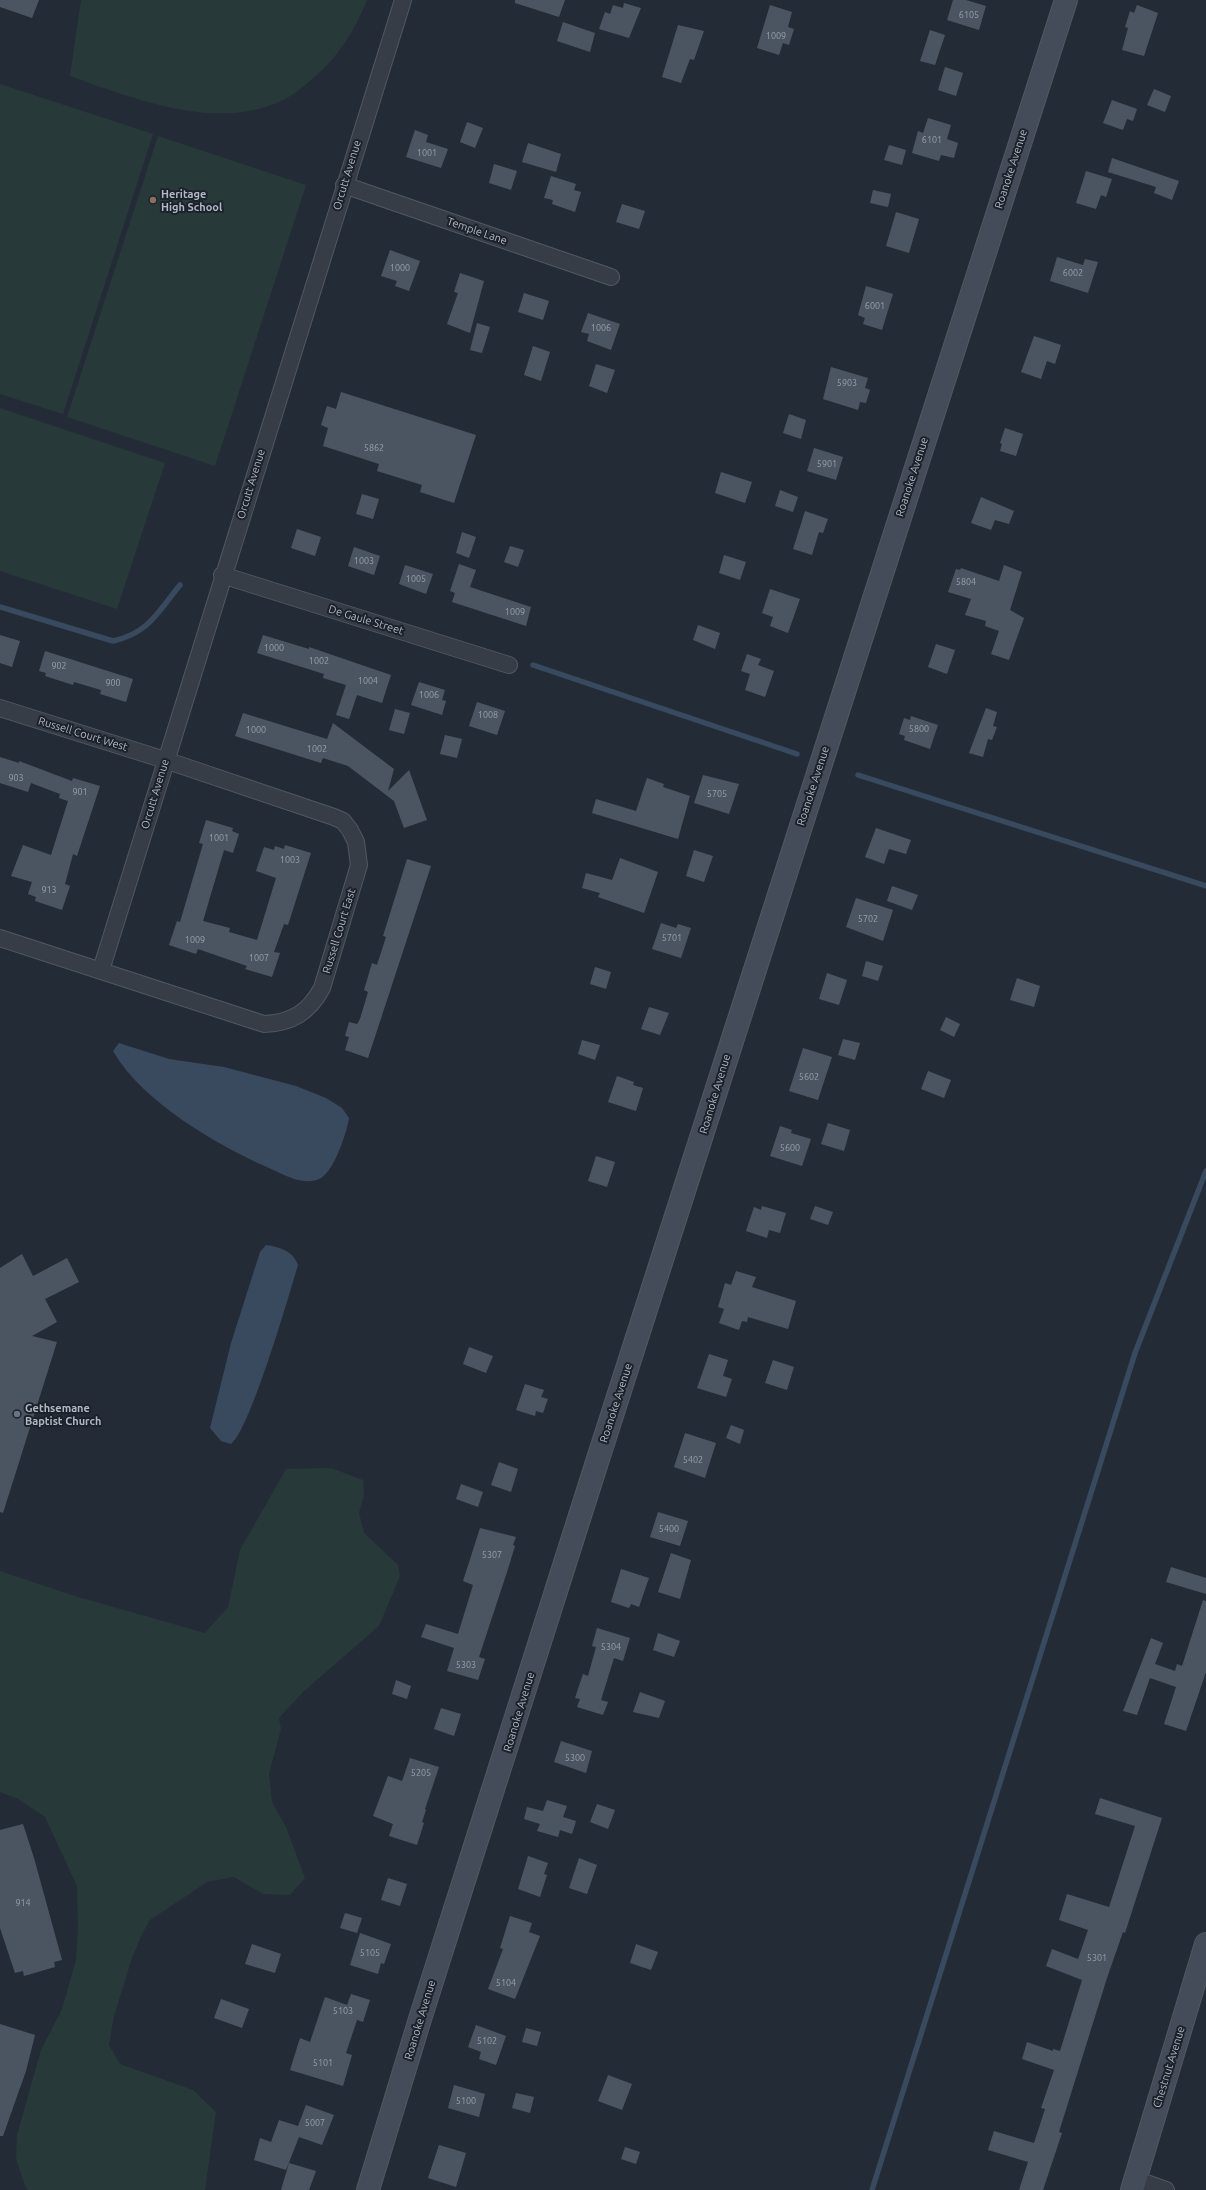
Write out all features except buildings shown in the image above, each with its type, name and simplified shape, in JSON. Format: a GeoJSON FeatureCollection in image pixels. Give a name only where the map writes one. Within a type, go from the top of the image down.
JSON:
{"type":"FeatureCollection","features":[{"type":"Feature","properties":{"kind":"street","name":"Orcutt Avenue"},"geometry":{"type":"LineString","coordinates":[[101,970],[222,575],[403,0]]}},
{"type":"Feature","properties":{"kind":"street","name":"Roanoke Avenue"},"geometry":{"type":"LineString","coordinates":[[368,2190],[420,2019],[596,1466],[1066,0]]}},
{"type":"Feature","properties":{"kind":"street","name":"Temple Lane"},"geometry":{"type":"LineString","coordinates":[[344,185],[611,277]]}},
{"type":"Feature","properties":{"kind":"street","name":"De Gaule Street"},"geometry":{"type":"LineString","coordinates":[[222,575],[510,665]]}},
{"type":"Feature","properties":{"kind":"street","name":"Russell Court West"},"geometry":{"type":"LineString","coordinates":[[0,708],[165,760]]}},
{"type":"Feature","properties":{"kind":"street","name":"Russell Court East"},"geometry":{"type":"LineString","coordinates":[[101,970],[264,1024],[280,1023],[291,1020],[304,1012],[315,1001],[322,988],[359,865],[359,854],[350,830],[343,821],[321,812],[165,760]]}},
{"type":"Feature","properties":{"kind":"street"},"geometry":{"type":"LineString","coordinates":[[0,938],[101,970]]}},
{"type":"Feature","properties":{"kind":"street","name":"Chestnut Avenue"},"geometry":{"type":"LineString","coordinates":[[1133,2185],[1206,1944]]}},
{"type":"Feature","properties":{"kind":"street"},"geometry":{"type":"LineString","coordinates":[[1133,2185],[1166,2190]]}},
{"type":"Feature","properties":{"kind":"shaded area"},"geometry":{"type":"Polygon","coordinates":[[[81,0],[367,0],[351,33],[337,53],[321,71],[296,93],[260,109],[233,113],[205,113],[177,109],[149,102],[70,76],[81,0]]]}},
{"type":"Feature","properties":{"kind":"shaded area"},"geometry":{"type":"Polygon","coordinates":[[[0,84],[153,134],[63,414],[0,394],[0,84]]]}},
{"type":"Feature","properties":{"kind":"shaded area"},"geometry":{"type":"Polygon","coordinates":[[[158,136],[306,185],[215,466],[67,417],[158,136]]]}},
{"type":"Feature","properties":{"kind":"shaded area"},"geometry":{"type":"Polygon","coordinates":[[[0,408],[165,463],[117,609],[0,571],[0,408]]]}},
{"type":"Feature","properties":{"kind":"shaded area"},"geometry":{"type":"Polygon","coordinates":[[[331,1468],[363,1480],[364,1495],[359,1513],[364,1533],[398,1565],[400,1576],[379,1626],[303,1692],[279,1718],[281,1729],[269,1774],[272,1802],[286,1827],[305,1878],[290,1895],[263,1894],[234,1877],[207,1882],[150,1920],[132,1958],[114,2016],[109,2045],[120,2064],[193,2090],[216,2112],[205,2190],[28,2190],[25,2186],[16,2159],[17,2135],[41,2050],[62,2009],[76,1960],[78,1930],[77,1886],[45,1817],[18,1799],[0,1792],[0,1571],[78,1597],[205,1633],[228,1607],[240,1550],[286,1469],[331,1468]]]}},
{"type":"Feature","properties":{"kind":"water"},"geometry":{"type":"Polygon","coordinates":[[[119,1043],[169,1059],[224,1067],[296,1086],[326,1098],[342,1108],[349,1118],[343,1141],[331,1168],[321,1178],[301,1181],[281,1174],[204,1134],[182,1120],[142,1088],[126,1070],[113,1051],[119,1043]]]}},
{"type":"Feature","properties":{"kind":"water"},"geometry":{"type":"Polygon","coordinates":[[[266,1245],[285,1250],[293,1256],[298,1265],[278,1331],[258,1389],[239,1434],[231,1444],[221,1441],[210,1428],[231,1343],[260,1252],[266,1245]]]}},
{"type":"Feature","properties":{"kind":"waterway"},"geometry":{"type":"LineString","coordinates":[[0,607],[113,641],[136,633],[144,627],[159,612],[180,585]]}},
{"type":"Feature","properties":{"kind":"waterway"},"geometry":{"type":"LineString","coordinates":[[533,665],[797,754]]}},
{"type":"Feature","properties":{"kind":"waterway"},"geometry":{"type":"LineString","coordinates":[[858,775],[1206,886]]}},
{"type":"Feature","properties":{"kind":"waterway"},"geometry":{"type":"LineString","coordinates":[[872,2190],[1135,1353],[1206,1171]]}},
{"type":"Feature","properties":{"kind":"place","name":"Heritage High School"},"geometry":{"type":"Point","coordinates":[153,200]}},
{"type":"Feature","properties":{"kind":"place","name":"Gethsemane Baptist Church"},"geometry":{"type":"Point","coordinates":[17,1414]}}]}
